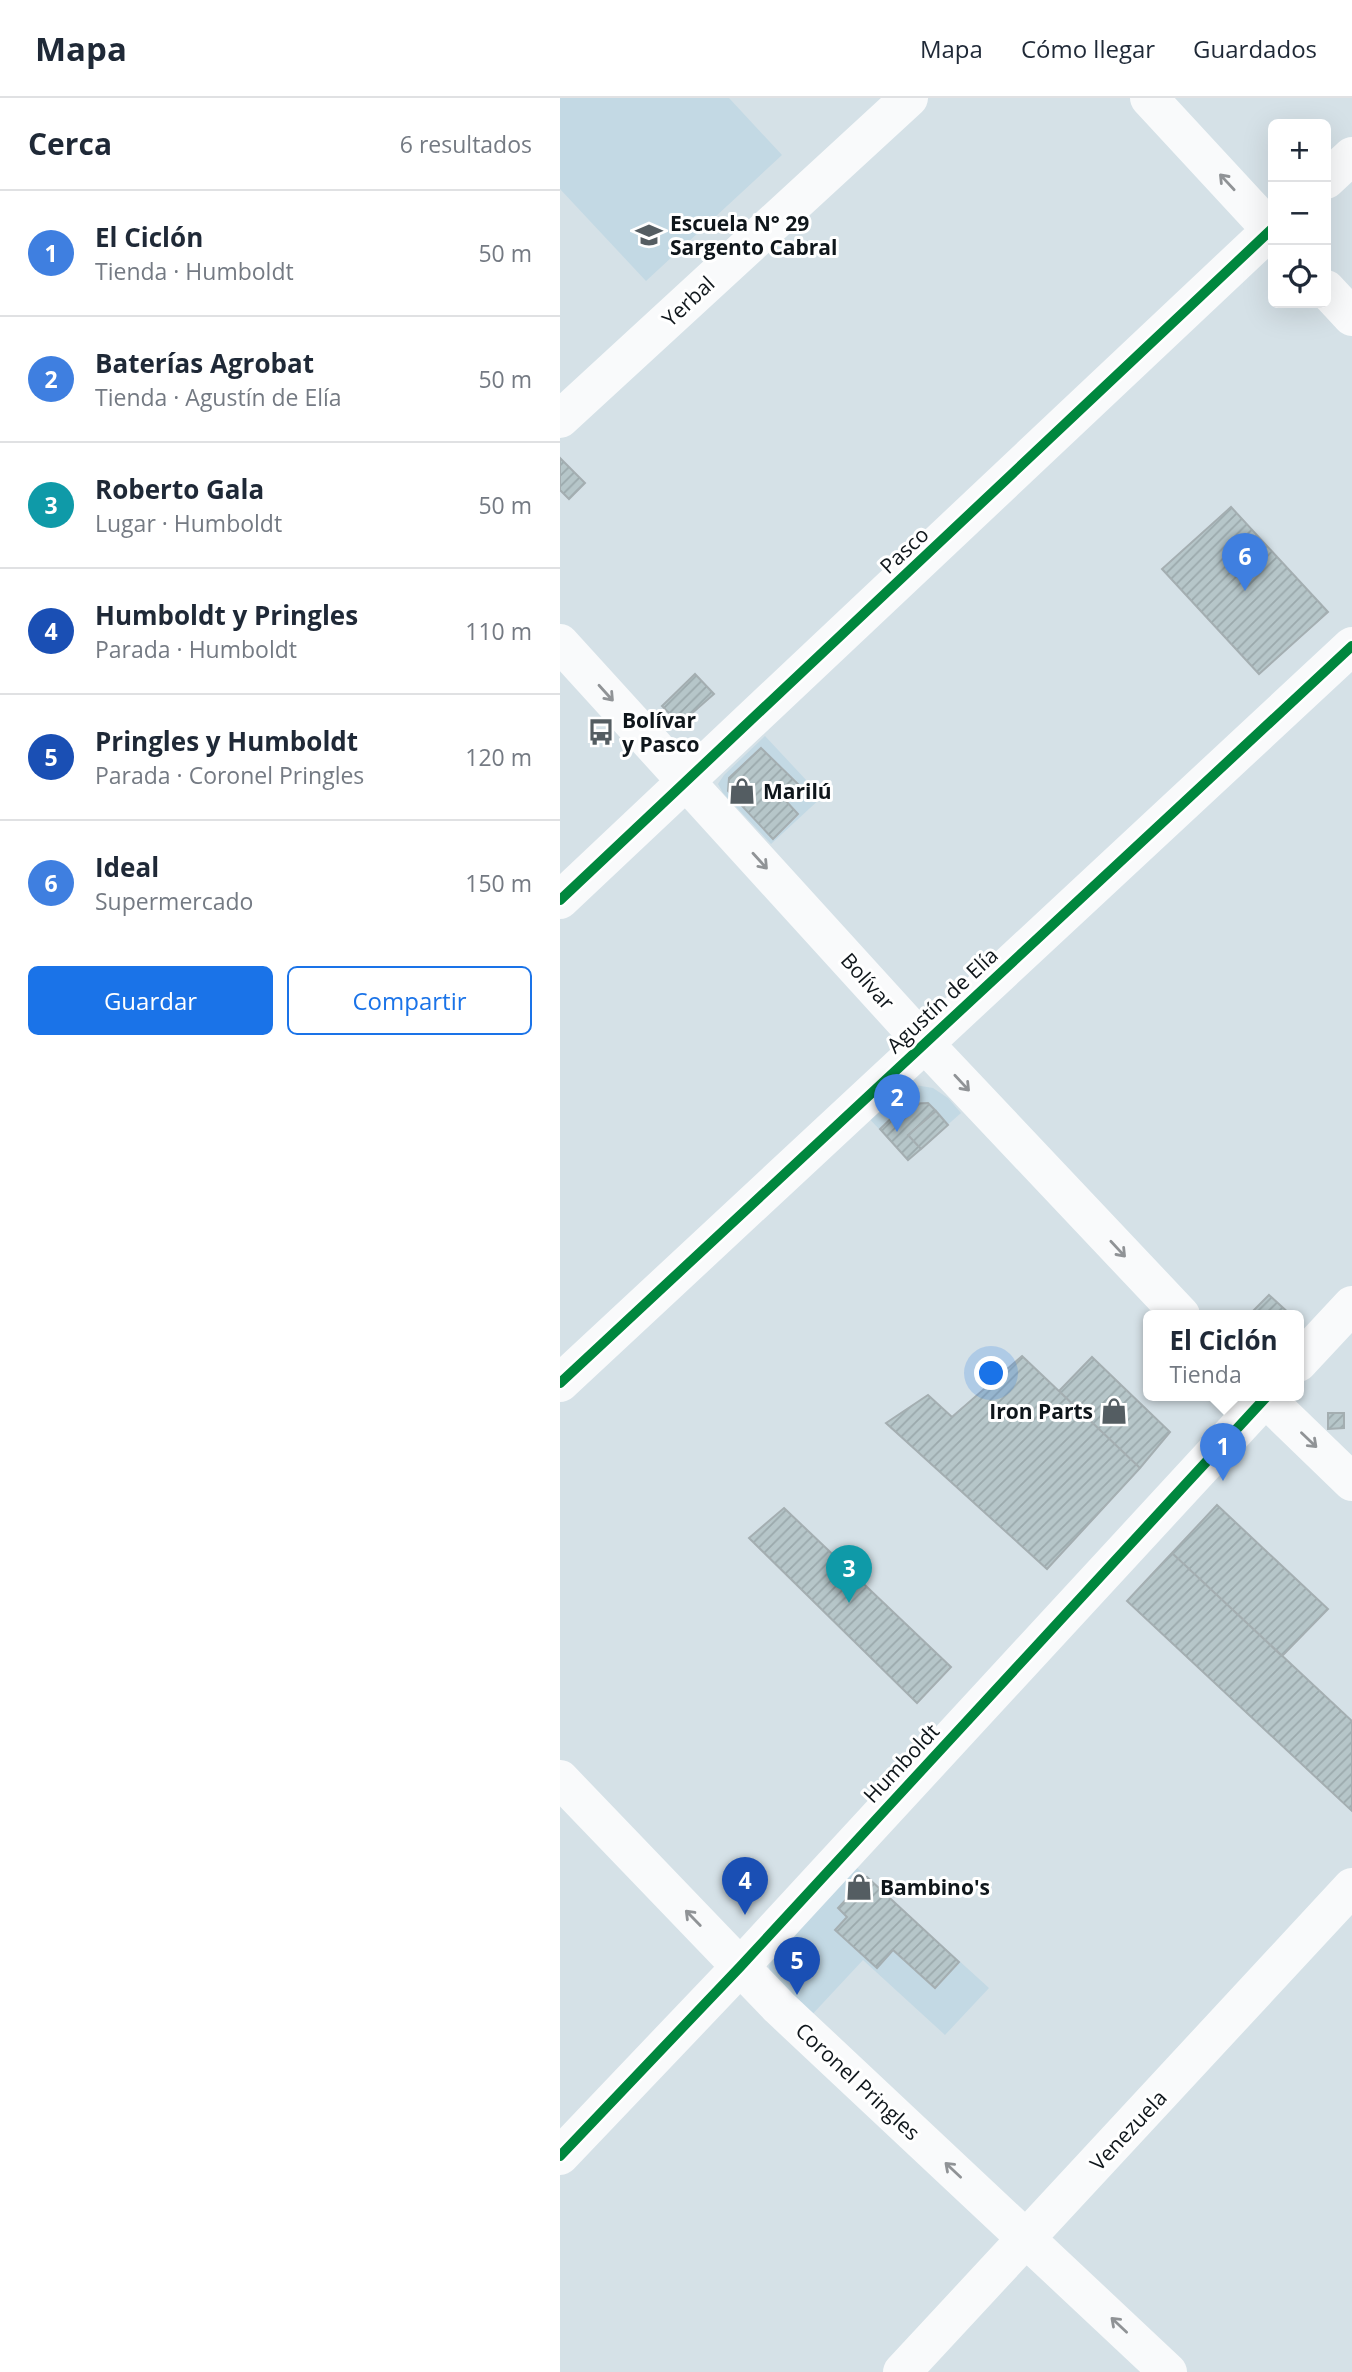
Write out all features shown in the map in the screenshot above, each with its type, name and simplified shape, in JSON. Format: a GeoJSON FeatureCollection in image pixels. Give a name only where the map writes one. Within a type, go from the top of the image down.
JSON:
{"type":"FeatureCollection","features":[{"type":"Feature","properties":{"kind":"street","name":"Yerbal"},"geometry":{"type":"LineString","coordinates":[[560,419],[909,98]]}},
{"type":"Feature","properties":{"kind":"street"},"geometry":{"type":"LineString","coordinates":[[1149,98],[1268,226]]}},
{"type":"Feature","properties":{"kind":"street"},"geometry":{"type":"LineString","coordinates":[[1331,175],[1352,156]]}},
{"type":"Feature","properties":{"kind":"street","name":"Pasco"},"geometry":{"type":"LineString","coordinates":[[560,900],[1268,234]]}},
{"type":"Feature","properties":{"kind":"street"},"geometry":{"type":"LineString","coordinates":[[1331,294],[1352,317]]}},
{"type":"Feature","properties":{"kind":"street","name":"Bolívar"},"geometry":{"type":"LineString","coordinates":[[560,643],[924,1043],[1176,1310]]}},
{"type":"Feature","properties":{"kind":"street","name":"Agustín de Elía"},"geometry":{"type":"LineString","coordinates":[[560,1383],[1352,646]]}},
{"type":"Feature","properties":{"kind":"street"},"geometry":{"type":"LineString","coordinates":[[1304,1357],[1352,1305]]}},
{"type":"Feature","properties":{"kind":"street","name":"Humboldt"},"geometry":{"type":"LineString","coordinates":[[560,2156],[740,1967],[1260,1401]]}},
{"type":"Feature","properties":{"kind":"street"},"geometry":{"type":"LineString","coordinates":[[1270,1401],[1352,1482]]}},
{"type":"Feature","properties":{"kind":"street","name":"Coronel Pringles"},"geometry":{"type":"LineString","coordinates":[[560,1779],[779,2007],[1168,2372]]}},
{"type":"Feature","properties":{"kind":"street","name":"Venezuela"},"geometry":{"type":"LineString","coordinates":[[902,2372],[1352,1887]]}},
{"type":"Feature","properties":{"kind":"shaded area","name":"Escuela N° 29 Sargento Cabral"},"geometry":{"type":"Polygon","coordinates":[[[560,98],[729,98],[782,155],[646,281],[560,189],[560,98]]]}},
{"type":"Feature","properties":{"kind":"shaded area"},"geometry":{"type":"Polygon","coordinates":[[[765,736],[822,797],[771,844],[723,793],[718,784],[765,736]]]}},
{"type":"Feature","properties":{"kind":"shaded area"},"geometry":{"type":"Polygon","coordinates":[[[909,1084],[933,1088],[948,1098],[961,1113],[908,1160],[865,1114],[909,1084]]]}},
{"type":"Feature","properties":{"kind":"shaded area"},"geometry":{"type":"Polygon","coordinates":[[[856,1867],[989,1988],[945,2035],[863,1960],[808,2019],[771,1978],[769,1966],[775,1956],[856,1867]]]}},
{"type":"Feature","properties":{"kind":"building"},"geometry":{"type":"Polygon","coordinates":[[[560,458],[585,483],[569,499],[560,490],[560,458]]]}},
{"type":"Feature","properties":{"kind":"building"},"geometry":{"type":"Polygon","coordinates":[[[1231,507],[1328,612],[1259,674],[1162,569],[1231,507]]]}},
{"type":"Feature","properties":{"kind":"building"},"geometry":{"type":"Polygon","coordinates":[[[695,674],[714,694],[690,715],[671,715],[662,706],[695,674]]]}},
{"type":"Feature","properties":{"kind":"building"},"geometry":{"type":"Polygon","coordinates":[[[761,748],[799,785],[785,800],[798,814],[773,839],[728,791],[729,778],[761,748]]]}},
{"type":"Feature","properties":{"kind":"building"},"geometry":{"type":"Polygon","coordinates":[[[928,1103],[936,1111],[908,1135],[921,1149],[908,1160],[880,1129],[906,1104],[928,1103]]]}},
{"type":"Feature","properties":{"kind":"building"},"geometry":{"type":"Polygon","coordinates":[[[936,1111],[948,1125],[921,1149],[908,1135],[936,1111]]]}},
{"type":"Feature","properties":{"kind":"building"},"geometry":{"type":"Polygon","coordinates":[[[1269,1295],[1286,1310],[1254,1310],[1269,1295]]]}},
{"type":"Feature","properties":{"kind":"building"},"geometry":{"type":"Polygon","coordinates":[[[1022,1356],[1140,1468],[1047,1569],[886,1423],[928,1395],[952,1417],[1022,1356]]]}},
{"type":"Feature","properties":{"kind":"building","name":"Iron Parts"},"geometry":{"type":"Polygon","coordinates":[[[1092,1357],[1170,1432],[1140,1468],[1059,1391],[1092,1357]]]}},
{"type":"Feature","properties":{"kind":"building"},"geometry":{"type":"Polygon","coordinates":[[[1328,1413],[1344,1413],[1344,1428],[1328,1429],[1328,1413]]]}},
{"type":"Feature","properties":{"kind":"building"},"geometry":{"type":"Polygon","coordinates":[[[1217,1505],[1328,1609],[1282,1656],[1172,1553],[1217,1505]]]}},
{"type":"Feature","properties":{"kind":"building"},"geometry":{"type":"Polygon","coordinates":[[[784,1508],[951,1667],[917,1703],[749,1538],[784,1508]]]}},
{"type":"Feature","properties":{"kind":"building"},"geometry":{"type":"Polygon","coordinates":[[[1172,1553],[1352,1721],[1352,1811],[1127,1601],[1172,1553]]]}},
{"type":"Feature","properties":{"kind":"building"},"geometry":{"type":"Polygon","coordinates":[[[867,1877],[959,1962],[935,1988],[893,1950],[877,1968],[835,1930],[847,1917],[838,1908],[867,1877]]]}},
{"type":"Feature","properties":{"kind":"cycle path"},"geometry":{"type":"LineString","coordinates":[[560,900],[1268,233]]}},
{"type":"Feature","properties":{"kind":"cycle path"},"geometry":{"type":"LineString","coordinates":[[560,1383],[1352,646]]}},
{"type":"Feature","properties":{"kind":"cycle path"},"geometry":{"type":"LineString","coordinates":[[560,2156],[740,1967],[1262,1401]]}},
{"type":"Feature","properties":{"kind":"place","name":"Escuela N° 29 Sargento Cabral"},"geometry":{"type":"Point","coordinates":[649,235]}},
{"type":"Feature","properties":{"kind":"place","name":"Ideal"},"geometry":{"type":"Point","coordinates":[1245,591]}},
{"type":"Feature","properties":{"kind":"place","name":"Bolívar y Pasco"},"geometry":{"type":"Point","coordinates":[601,732]}},
{"type":"Feature","properties":{"kind":"place","name":"Marilú"},"geometry":{"type":"Point","coordinates":[742,791]}},
{"type":"Feature","properties":{"kind":"place","name":"Baterías Agrobat"},"geometry":{"type":"Point","coordinates":[897,1132]}},
{"type":"Feature","properties":{"kind":"place","name":"Iron Parts"},"geometry":{"type":"Point","coordinates":[1114,1411]}},
{"type":"Feature","properties":{"kind":"place","name":"El Ciclón"},"geometry":{"type":"Point","coordinates":[1223,1481]}},
{"type":"Feature","properties":{"kind":"place","name":"Roberto Gala"},"geometry":{"type":"Point","coordinates":[849,1603]}},
{"type":"Feature","properties":{"kind":"place","name":"Bambino's"},"geometry":{"type":"Point","coordinates":[859,1887]}},
{"type":"Feature","properties":{"kind":"place","name":"Humboldt y Pringles"},"geometry":{"type":"Point","coordinates":[745,1915]}},
{"type":"Feature","properties":{"kind":"place","name":"Pringles y Humboldt"},"geometry":{"type":"Point","coordinates":[797,1995]}}]}
